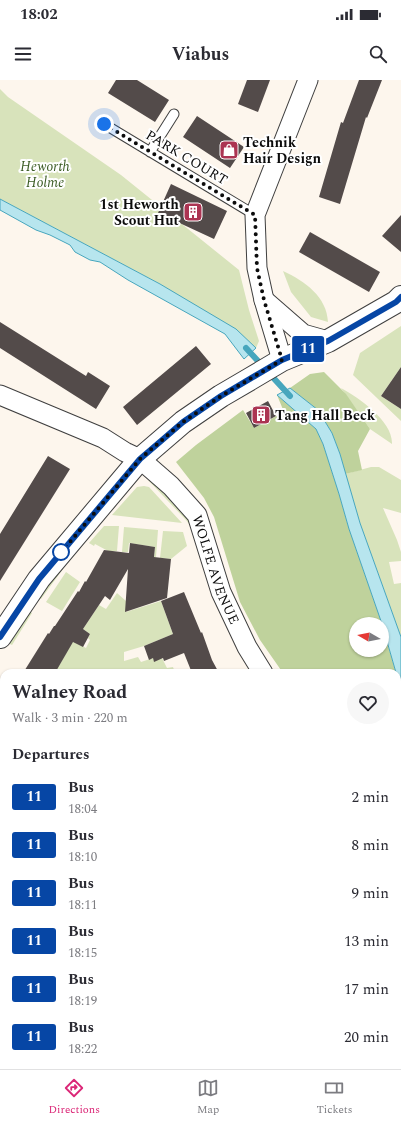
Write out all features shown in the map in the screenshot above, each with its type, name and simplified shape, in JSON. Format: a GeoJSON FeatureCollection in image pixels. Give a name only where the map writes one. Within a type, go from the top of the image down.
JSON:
{"type":"FeatureCollection","features":[{"type":"Feature","properties":{"kind":"street"},"geometry":{"type":"LineString","coordinates":[[282,360],[264,300],[257,268],[255,215],[308,80]]}},
{"type":"Feature","properties":{"kind":"street"},"geometry":{"type":"LineString","coordinates":[[0,637],[39,579],[140,459],[183,422],[221,396],[282,360],[328,341],[396,302],[401,297]]}},
{"type":"Feature","properties":{"kind":"street"},"geometry":{"type":"LineString","coordinates":[[264,300],[303,334],[328,341]]}},
{"type":"Feature","properties":{"kind":"street","name":"WOLFE AVENUE"},"geometry":{"type":"LineString","coordinates":[[0,395],[103,438],[125,452],[140,459],[171,486],[197,515],[221,592],[247,648],[260,669]]}},
{"type":"Feature","properties":{"kind":"lane"},"geometry":{"type":"LineString","coordinates":[[150,152],[174,114]]}},
{"type":"Feature","properties":{"kind":"lane","name":"PARK COURT"},"geometry":{"type":"LineString","coordinates":[[104,124],[255,215]]}},
{"type":"Feature","properties":{"kind":"green space","name":"Heworth Holme"},"geometry":{"type":"Polygon","coordinates":[[[0,89],[8,97],[121,175],[239,270],[249,310],[259,341],[256,348],[246,339],[160,284],[0,199],[0,89]]]}},
{"type":"Feature","properties":{"kind":"green space"},"geometry":{"type":"Polygon","coordinates":[[[283,271],[307,285],[313,291],[324,305],[328,322],[311,317],[291,292],[283,271]]]}},
{"type":"Feature","properties":{"kind":"green space"},"geometry":{"type":"Polygon","coordinates":[[[401,326],[401,367],[381,396],[401,409],[401,421],[353,375],[360,353],[401,326]]]}},
{"type":"Feature","properties":{"kind":"green space"},"geometry":{"type":"Polygon","coordinates":[[[324,372],[346,394],[370,429],[358,451],[362,470],[345,474],[340,454],[332,433],[318,410],[290,388],[310,374],[324,372]]]}},
{"type":"Feature","properties":{"kind":"green space"},"geometry":{"type":"Polygon","coordinates":[[[341,388],[374,411],[387,427],[391,435],[392,444],[370,429],[341,388]]]}},
{"type":"Feature","properties":{"kind":"green space"},"geometry":{"type":"Polygon","coordinates":[[[277,395],[316,429],[323,444],[349,529],[380,617],[349,617],[349,657],[389,657],[389,649],[395,669],[280,669],[260,640],[240,602],[214,517],[204,498],[176,462],[243,410],[254,428],[284,412],[277,395]]]}},
{"type":"Feature","properties":{"kind":"green space"},"geometry":{"type":"Polygon","coordinates":[[[371,467],[379,467],[401,480],[401,513],[383,508],[401,552],[401,561],[389,562],[394,584],[401,583],[401,637],[360,523],[345,474],[371,467]]]}},
{"type":"Feature","properties":{"kind":"green space"},"geometry":{"type":"Polygon","coordinates":[[[152,477],[189,517],[192,528],[148,480],[152,477]]]}},
{"type":"Feature","properties":{"kind":"green space"},"geometry":{"type":"Polygon","coordinates":[[[137,487],[149,487],[182,523],[112,515],[137,487]]]}},
{"type":"Feature","properties":{"kind":"green space"},"geometry":{"type":"Polygon","coordinates":[[[104,526],[119,526],[117,551],[108,551],[95,544],[94,546],[89,543],[104,526]]]}},
{"type":"Feature","properties":{"kind":"green space"},"geometry":{"type":"Polygon","coordinates":[[[124,527],[158,530],[156,557],[154,557],[155,547],[129,543],[128,552],[122,552],[124,527]]]}},
{"type":"Feature","properties":{"kind":"green space"},"geometry":{"type":"Polygon","coordinates":[[[163,531],[183,532],[187,546],[171,559],[160,558],[163,531]]]}},
{"type":"Feature","properties":{"kind":"green space"},"geometry":{"type":"Polygon","coordinates":[[[60,566],[63,569],[41,599],[38,597],[60,566]]]}},
{"type":"Feature","properties":{"kind":"green space"},"geometry":{"type":"Polygon","coordinates":[[[66,572],[80,582],[62,611],[46,602],[66,572]]]}},
{"type":"Feature","properties":{"kind":"green space"},"geometry":{"type":"Polygon","coordinates":[[[117,593],[126,601],[126,612],[161,601],[173,634],[144,646],[124,652],[124,661],[138,657],[141,662],[153,658],[154,661],[162,658],[167,668],[173,667],[174,669],[56,669],[73,641],[86,648],[90,640],[88,638],[90,634],[83,629],[99,605],[106,609],[117,593]]]}},
{"type":"Feature","properties":{"kind":"green space"},"geometry":{"type":"Polygon","coordinates":[[[29,611],[32,613],[12,645],[8,643],[29,611]]]}},
{"type":"Feature","properties":{"kind":"water"},"geometry":{"type":"Polygon","coordinates":[[[0,199],[160,284],[236,329],[256,348],[244,359],[225,334],[128,280],[100,262],[90,260],[75,252],[70,245],[36,230],[0,210],[0,199]]]}},
{"type":"Feature","properties":{"kind":"water"},"geometry":{"type":"Polygon","coordinates":[[[290,388],[318,410],[332,433],[340,454],[360,523],[401,637],[401,669],[395,669],[389,648],[389,617],[380,617],[349,529],[323,444],[316,429],[277,395],[290,388]]]}},
{"type":"Feature","properties":{"kind":"building"},"geometry":{"type":"Polygon","coordinates":[[[116,80],[137,80],[169,100],[155,122],[108,93],[116,80]]]}},
{"type":"Feature","properties":{"kind":"building"},"geometry":{"type":"Polygon","coordinates":[[[247,80],[270,80],[258,112],[238,104],[247,80]]]}},
{"type":"Feature","properties":{"kind":"building"},"geometry":{"type":"Polygon","coordinates":[[[359,80],[382,80],[367,118],[366,117],[340,204],[319,197],[341,122],[343,123],[359,80]]]}},
{"type":"Feature","properties":{"kind":"building"},"geometry":{"type":"Polygon","coordinates":[[[197,116],[244,147],[230,168],[183,137],[197,116]]]}},
{"type":"Feature","properties":{"kind":"building","name":"1st Heworth Scout Hut"},"geometry":{"type":"Polygon","coordinates":[[[171,184],[227,211],[214,239],[158,213],[171,184]]]}},
{"type":"Feature","properties":{"kind":"building"},"geometry":{"type":"Polygon","coordinates":[[[401,215],[401,252],[382,236],[401,215]]]}},
{"type":"Feature","properties":{"kind":"building"},"geometry":{"type":"Polygon","coordinates":[[[310,232],[380,272],[369,292],[299,252],[310,232]]]}},
{"type":"Feature","properties":{"kind":"building"},"geometry":{"type":"Polygon","coordinates":[[[0,322],[86,376],[88,372],[110,386],[96,409],[0,348],[0,322]]]}},
{"type":"Feature","properties":{"kind":"building"},"geometry":{"type":"Polygon","coordinates":[[[196,346],[211,364],[137,425],[123,407],[196,346]]]}},
{"type":"Feature","properties":{"kind":"building"},"geometry":{"type":"Polygon","coordinates":[[[401,367],[401,409],[381,396],[401,367]]]}},
{"type":"Feature","properties":{"kind":"building","name":"Tang Hall Beck"},"geometry":{"type":"Polygon","coordinates":[[[268,401],[276,416],[254,428],[246,413],[268,401]]]}},
{"type":"Feature","properties":{"kind":"building"},"geometry":{"type":"Polygon","coordinates":[[[48,456],[70,469],[0,581],[0,534],[48,456]]]}},
{"type":"Feature","properties":{"kind":"building"},"geometry":{"type":"Polygon","coordinates":[[[130,543],[155,547],[154,557],[171,559],[167,598],[125,612],[128,569],[110,600],[105,596],[83,629],[90,634],[83,647],[73,642],[57,669],[26,669],[48,633],[49,634],[55,626],[85,581],[86,582],[104,550],[129,553],[130,543]]]}},
{"type":"Feature","properties":{"kind":"building"},"geometry":{"type":"Polygon","coordinates":[[[184,592],[217,669],[190,669],[184,653],[164,661],[163,658],[154,662],[153,658],[149,660],[144,646],[173,634],[161,601],[184,592]]]}},
{"type":"Feature","properties":{"kind":"waterway","name":"Tang Hall Beck"},"geometry":{"type":"LineString","coordinates":[[246,348],[290,396]]}},
{"type":"Feature","properties":{"kind":"bus line","name":"11"},"geometry":{"type":"LineString","coordinates":[[0,637],[39,579],[140,459],[183,422],[221,396],[282,360],[328,341],[396,302],[401,297]]}},
{"type":"Feature","properties":{"kind":"place","name":"Technik Hair Design"},"geometry":{"type":"Point","coordinates":[229,150]}},
{"type":"Feature","properties":{"kind":"place","name":"1st Heworth Scout Hut"},"geometry":{"type":"Point","coordinates":[193,212]}},
{"type":"Feature","properties":{"kind":"place","name":"Tang Hall Beck"},"geometry":{"type":"Point","coordinates":[261,415]}},
{"type":"Feature","properties":{"kind":"route"},"geometry":{"type":"LineString","coordinates":[[61,552],[59,555],[140,459],[183,422],[221,396],[282,360],[264,300],[257,268],[255,215],[104,124]]}}]}
